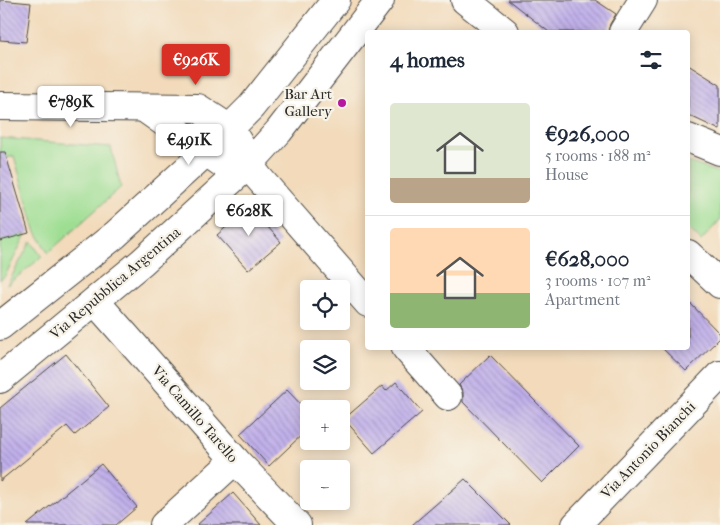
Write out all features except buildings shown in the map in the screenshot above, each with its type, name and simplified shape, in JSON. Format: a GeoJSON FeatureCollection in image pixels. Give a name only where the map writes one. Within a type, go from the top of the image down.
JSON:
{"type":"FeatureCollection","features":[{"type":"Feature","properties":{"kind":"street"},"geometry":{"type":"LineString","coordinates":[[0,326],[115,235],[230,129],[336,0]]}},
{"type":"Feature","properties":{"kind":"street","name":"Via Repubblica Argentina"},"geometry":{"type":"LineString","coordinates":[[0,379],[142,262],[249,164],[279,131],[380,0]]}},
{"type":"Feature","properties":{"kind":"street"},"geometry":{"type":"LineString","coordinates":[[465,0],[503,30]]}},
{"type":"Feature","properties":{"kind":"street"},"geometry":{"type":"LineString","coordinates":[[624,30],[644,0]]}},
{"type":"Feature","properties":{"kind":"street"},"geometry":{"type":"LineString","coordinates":[[0,106],[198,108],[230,129],[249,164],[365,299]]}},
{"type":"Feature","properties":{"kind":"street"},"geometry":{"type":"LineString","coordinates":[[144,108],[230,168],[249,164]]}},
{"type":"Feature","properties":{"kind":"street"},"geometry":{"type":"LineString","coordinates":[[690,139],[720,152]]}},
{"type":"Feature","properties":{"kind":"street"},"geometry":{"type":"LineString","coordinates":[[690,256],[720,284]]}},
{"type":"Feature","properties":{"kind":"street","name":"Via Camillo Tarello"},"geometry":{"type":"LineString","coordinates":[[95,301],[235,460],[297,525]]}},
{"type":"Feature","properties":{"kind":"street"},"geometry":{"type":"LineString","coordinates":[[408,350],[448,396]]}},
{"type":"Feature","properties":{"kind":"street","name":"Via Antonio Bianchi"},"geometry":{"type":"LineString","coordinates":[[576,525],[720,375]]}},
{"type":"Feature","properties":{"kind":"street"},"geometry":{"type":"LineString","coordinates":[[164,525],[235,460]]}},
{"type":"Feature","properties":{"kind":"green space"},"geometry":{"type":"Polygon","coordinates":[[[0,138],[111,147],[121,187],[48,253],[35,230],[14,156],[0,160],[0,138]]]}},
{"type":"Feature","properties":{"kind":"green space"},"geometry":{"type":"Polygon","coordinates":[[[690,163],[720,173],[720,220],[701,241],[690,230],[690,163]]]}},
{"type":"Feature","properties":{"kind":"green space"},"geometry":{"type":"Polygon","coordinates":[[[26,234],[5,276],[0,280],[0,241],[26,234]]]}},
{"type":"Feature","properties":{"kind":"green space"},"geometry":{"type":"Polygon","coordinates":[[[31,241],[42,257],[7,285],[31,241]]]}},
{"type":"Feature","properties":{"kind":"place","name":"Bar Art Gallery"},"geometry":{"type":"Point","coordinates":[342,103]}}]}
